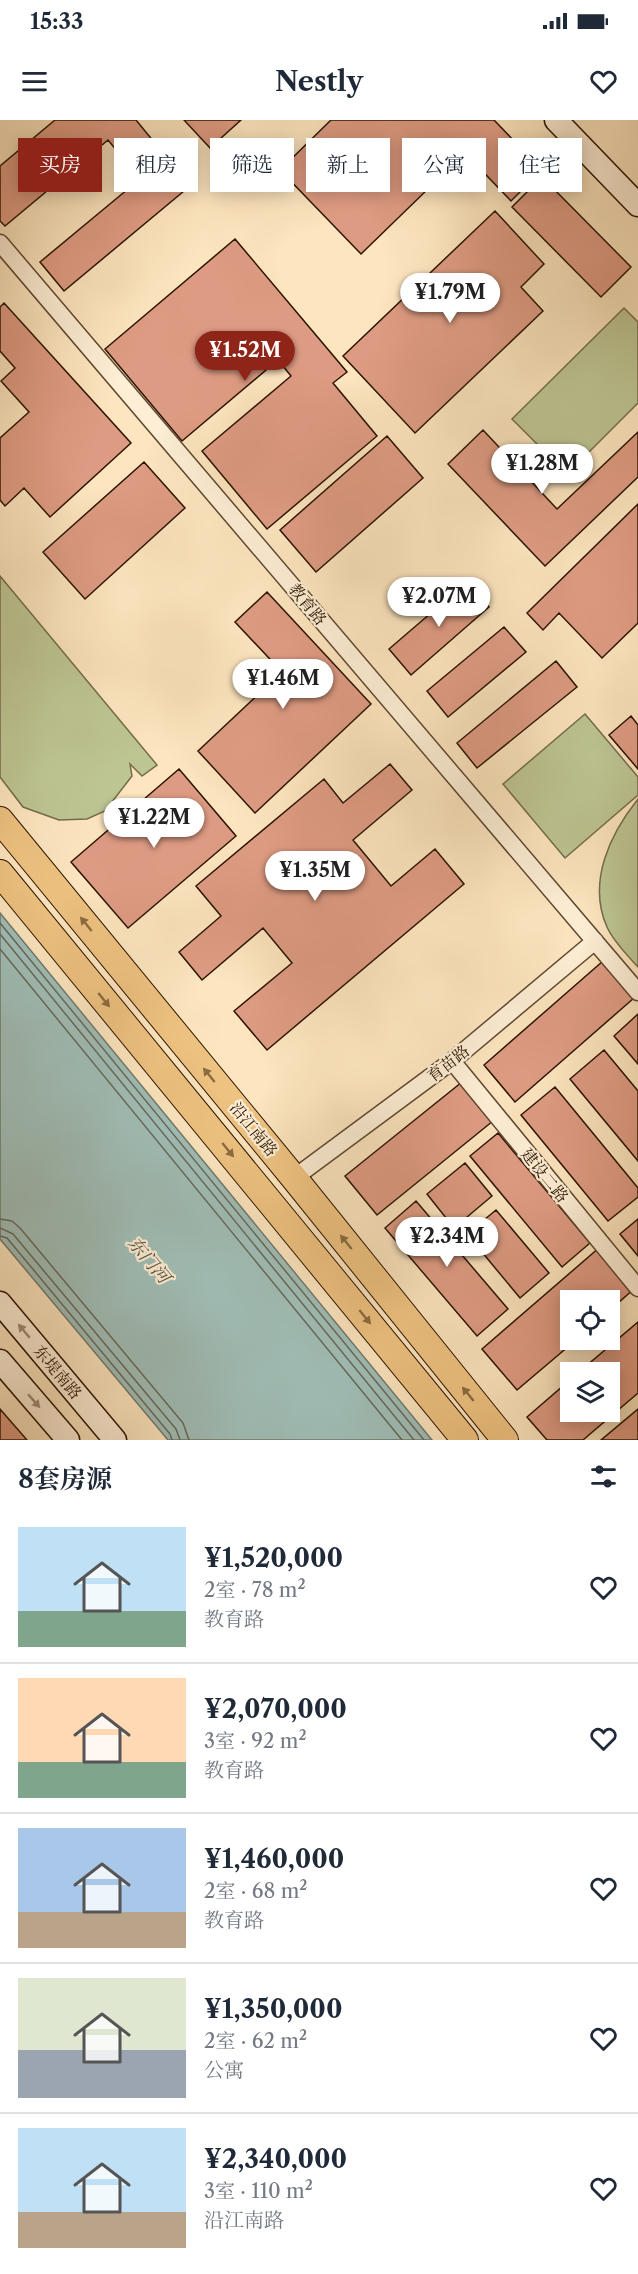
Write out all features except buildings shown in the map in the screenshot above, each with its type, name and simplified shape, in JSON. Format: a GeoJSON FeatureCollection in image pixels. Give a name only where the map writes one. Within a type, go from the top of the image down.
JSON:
{"type":"FeatureCollection","features":[{"type":"Feature","properties":{"kind":"main road"},"geometry":{"type":"LineString","coordinates":[[556,120],[638,205]]}},
{"type":"Feature","properties":{"kind":"main road","name":"沿江南路"},"geometry":{"type":"LineString","coordinates":[[0,820],[294,1178],[505,1440]]}},
{"type":"Feature","properties":{"kind":"main road","name":"沿江南路"},"geometry":{"type":"LineString","coordinates":[[0,873],[465,1440]]}},
{"type":"Feature","properties":{"kind":"main road","name":"东堤南路"},"geometry":{"type":"LineString","coordinates":[[0,1303],[116,1440]]}},
{"type":"Feature","properties":{"kind":"main road"},"geometry":{"type":"LineString","coordinates":[[0,1361],[68,1440]]}},
{"type":"Feature","properties":{"kind":"street","name":"教育路"},"geometry":{"type":"LineString","coordinates":[[0,243],[638,993]]}},
{"type":"Feature","properties":{"kind":"street","name":"育苗路"},"geometry":{"type":"LineString","coordinates":[[294,1178],[452,1061],[595,941]]}},
{"type":"Feature","properties":{"kind":"street","name":"建设二路"},"geometry":{"type":"LineString","coordinates":[[452,1061],[638,1288]]}},
{"type":"Feature","properties":{"kind":"green space"},"geometry":{"type":"Polygon","coordinates":[[[624,308],[638,322],[638,403],[567,474],[512,419],[624,308]]]}},
{"type":"Feature","properties":{"kind":"green space"},"geometry":{"type":"Polygon","coordinates":[[[0,576],[157,765],[142,776],[130,764],[132,776],[105,811],[87,819],[59,820],[23,807],[0,777],[0,576]]]}},
{"type":"Feature","properties":{"kind":"green space"},"geometry":{"type":"Polygon","coordinates":[[[585,714],[638,777],[638,795],[565,858],[503,784],[585,714]]]}},
{"type":"Feature","properties":{"kind":"green space"},"geometry":{"type":"Polygon","coordinates":[[[638,799],[638,967],[607,927],[601,910],[599,893],[605,859],[611,843],[638,799]]]}},
{"type":"Feature","properties":{"kind":"water","name":"东门河"},"geometry":{"type":"Polygon","coordinates":[[[0,913],[432,1440],[168,1440],[0,1239],[0,913]]]}}]}
